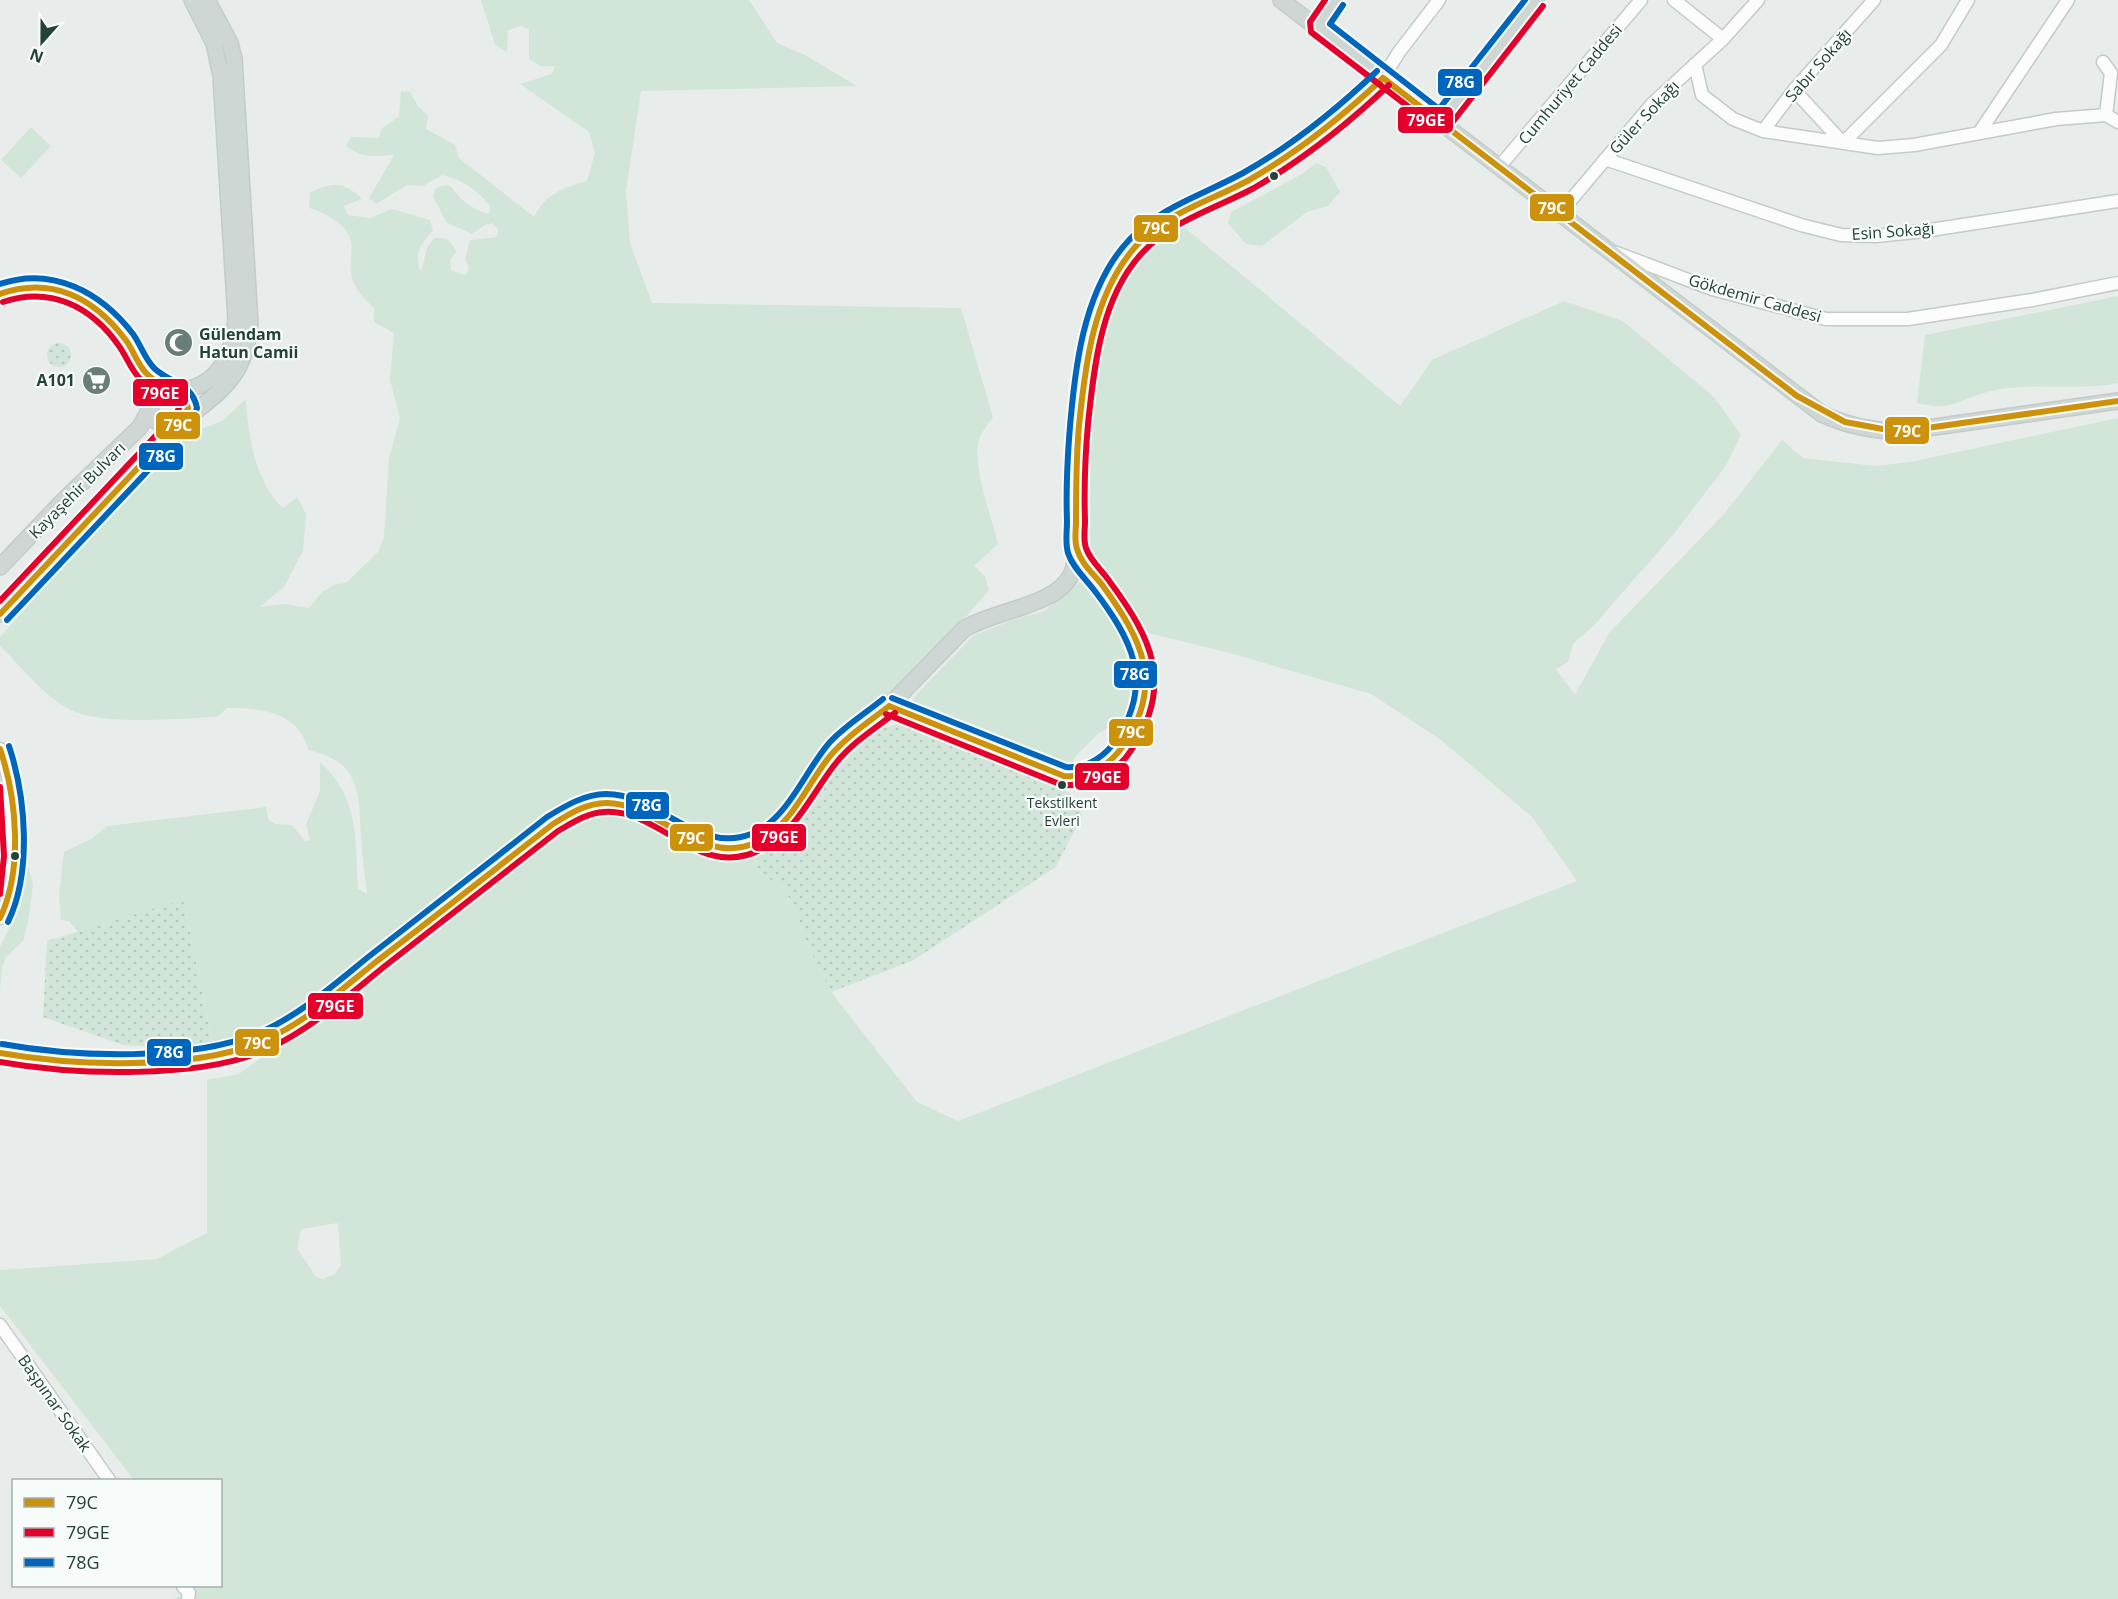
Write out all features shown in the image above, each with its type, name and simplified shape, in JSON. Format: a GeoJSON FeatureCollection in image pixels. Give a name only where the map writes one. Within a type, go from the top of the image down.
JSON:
{"type":"FeatureCollection","features":[{"type":"Feature","properties":{"kind":"main road","name":"Gökdemir Caddesi"},"geometry":{"type":"LineString","coordinates":[[1281,0],[1318,26],[1822,414],[1869,430],[1899,432],[2118,401]]}},
{"type":"Feature","properties":{"kind":"main road"},"geometry":{"type":"LineString","coordinates":[[1318,26],[1336,0]]}},
{"type":"Feature","properties":{"kind":"main road"},"geometry":{"type":"LineString","coordinates":[[1441,122],[1536,0]]}},
{"type":"Feature","properties":{"kind":"main road"},"geometry":{"type":"LineString","coordinates":[[175,390],[187,402],[187,414],[180,423],[164,426],[154,420],[150,408],[159,392],[175,390],[188,389],[209,381],[219,372],[229,356],[236,319],[221,76],[214,43],[196,2]]}},
{"type":"Feature","properties":{"kind":"main road","name":"Kayaşehir Bulvarı"},"geometry":{"type":"LineString","coordinates":[[0,614],[180,423],[228,386],[244,358],[250,323],[234,59],[230,43],[196,2]]}},
{"type":"Feature","properties":{"kind":"main road"},"geometry":{"type":"LineString","coordinates":[[0,1053],[41,1060],[164,1062],[198,1060],[243,1049],[282,1031],[320,1006],[553,824],[589,806],[606,803],[621,804],[644,813],[698,843],[736,848],[755,843],[774,832],[840,746],[889,706],[964,629],[999,612],[1038,602],[1062,587],[1072,574],[1077,552],[1077,457],[1083,390],[1092,343],[1107,289],[1120,267],[1151,232],[1250,180],[1294,153],[1340,120],[1383,78]]}},
{"type":"Feature","properties":{"kind":"main road","name":"Kayaşehir Bulvarı"},"geometry":{"type":"LineString","coordinates":[[0,567],[63,501],[140,428],[150,408]]}},
{"type":"Feature","properties":{"kind":"main road"},"geometry":{"type":"LineString","coordinates":[[889,706],[1050,772],[1077,778],[1090,775],[1104,765],[1133,734],[1143,712],[1148,693],[1145,661],[1130,624],[1077,552]]}},
{"type":"Feature","properties":{"kind":"street"},"geometry":{"type":"LineString","coordinates":[[1383,78],[1398,52],[1439,0]]}},
{"type":"Feature","properties":{"kind":"street","name":"Cumhuriyet Caddesi"},"geometry":{"type":"LineString","coordinates":[[1499,167],[1641,0]]}},
{"type":"Feature","properties":{"kind":"street"},"geometry":{"type":"LineString","coordinates":[[1674,0],[1723,39]]}},
{"type":"Feature","properties":{"kind":"street","name":"Güler Sokağı"},"geometry":{"type":"LineString","coordinates":[[1560,213],[1652,104],[1723,39],[1758,0]]}},
{"type":"Feature","properties":{"kind":"street","name":"Sabır Sokağı"},"geometry":{"type":"LineString","coordinates":[[1763,131],[1794,90],[1874,0]]}},
{"type":"Feature","properties":{"kind":"street"},"geometry":{"type":"LineString","coordinates":[[1843,143],[1941,45],[1968,0]]}},
{"type":"Feature","properties":{"kind":"street"},"geometry":{"type":"LineString","coordinates":[[1979,133],[2068,0]]}},
{"type":"Feature","properties":{"kind":"street"},"geometry":{"type":"LineString","coordinates":[[2103,62],[2111,73],[2106,115]]}},
{"type":"Feature","properties":{"kind":"street"},"geometry":{"type":"LineString","coordinates":[[1695,64],[1702,95],[1733,119],[1763,131],[1878,148],[1914,145],[2056,119],[2106,115],[2118,122]]}},
{"type":"Feature","properties":{"kind":"street"},"geometry":{"type":"LineString","coordinates":[[1794,90],[1843,143]]}},
{"type":"Feature","properties":{"kind":"street","name":"Esin Sokağı"},"geometry":{"type":"LineString","coordinates":[[1605,159],[1801,225],[1841,235],[1876,236],[1924,231],[2118,201]]}},
{"type":"Feature","properties":{"kind":"street","name":"Gökdemir Caddesi"},"geometry":{"type":"LineString","coordinates":[[1610,250],[1712,289],[1826,319],[1908,319],[2032,300],[2118,283]]}},
{"type":"Feature","properties":{"kind":"street"},"geometry":{"type":"LineString","coordinates":[[0,294],[14,288],[31,285],[62,290],[113,323],[136,354],[145,373],[150,408]]}},
{"type":"Feature","properties":{"kind":"street"},"geometry":{"type":"LineString","coordinates":[[145,373],[160,384],[175,390]]}},
{"type":"Feature","properties":{"kind":"street"},"geometry":{"type":"LineString","coordinates":[[0,748],[6,761],[10,784],[12,818],[11,886],[0,918]]}},
{"type":"Feature","properties":{"kind":"street","name":"Başpınar Sokak"},"geometry":{"type":"LineString","coordinates":[[0,1325],[109,1479]]}},
{"type":"Feature","properties":{"kind":"green space"},"geometry":{"type":"Polygon","coordinates":[[[481,0],[749,0],[777,43],[805,55],[857,86],[641,91],[626,191],[630,243],[652,303],[961,308],[993,417],[980,437],[978,460],[983,490],[998,544],[974,566],[985,576],[989,590],[922,664],[880,706],[824,752],[778,814],[755,832],[741,838],[726,840],[711,838],[684,827],[633,798],[601,793],[580,799],[524,833],[390,940],[368,954],[287,1017],[242,1041],[211,1049],[178,1048],[212,1040],[183,901],[78,932],[69,921],[61,920],[59,894],[64,852],[91,839],[107,826],[266,807],[268,819],[275,824],[292,825],[305,841],[310,840],[306,824],[320,792],[320,762],[333,776],[349,805],[355,836],[358,889],[367,894],[359,806],[353,781],[338,762],[308,750],[296,727],[287,720],[265,711],[227,708],[217,717],[140,720],[99,718],[81,714],[67,708],[40,688],[0,646],[0,637],[152,467],[188,434],[222,421],[246,399],[251,442],[266,485],[283,508],[297,497],[306,514],[303,551],[284,587],[260,607],[285,604],[309,608],[322,592],[336,584],[346,583],[378,552],[384,537],[389,459],[400,418],[390,380],[394,333],[374,322],[374,308],[353,282],[349,235],[340,224],[321,212],[309,208],[310,192],[332,185],[350,189],[362,199],[344,206],[348,215],[370,218],[392,209],[430,220],[433,231],[422,244],[418,254],[421,272],[427,248],[434,238],[438,238],[450,242],[456,252],[450,260],[451,270],[465,275],[469,268],[465,259],[470,240],[497,237],[498,229],[492,223],[472,234],[446,222],[433,196],[436,188],[450,186],[468,204],[489,214],[490,206],[486,200],[462,182],[442,175],[423,186],[407,185],[376,204],[369,198],[394,155],[369,156],[358,153],[346,146],[351,137],[379,138],[382,128],[399,117],[401,91],[410,92],[418,106],[428,116],[426,129],[455,145],[459,158],[534,217],[549,197],[570,186],[587,181],[595,153],[589,132],[520,84],[552,74],[555,66],[540,66],[529,59],[529,29],[520,26],[508,31],[507,52],[495,45],[481,0]]]}},
{"type":"Feature","properties":{"kind":"green space"},"geometry":{"type":"Polygon","coordinates":[[[31,127],[51,146],[21,178],[1,160],[31,127]]]}},
{"type":"Feature","properties":{"kind":"green space"},"geometry":{"type":"Polygon","coordinates":[[[1316,163],[1326,167],[1340,192],[1328,206],[1307,212],[1262,246],[1246,244],[1228,223],[1231,212],[1302,174],[1316,163]]]}},
{"type":"Feature","properties":{"kind":"green space"},"geometry":{"type":"Polygon","coordinates":[[[1183,226],[1400,406],[1432,360],[1564,301],[1623,321],[1714,397],[1741,435],[1725,467],[1673,535],[1595,624],[1573,644],[1568,662],[1556,669],[1575,695],[1609,633],[1724,514],[1782,440],[1803,458],[1876,466],[1910,462],[2118,418],[2118,1599],[173,1599],[189,1593],[193,1587],[222,1587],[222,1479],[133,1479],[0,1306],[0,1270],[157,1259],[207,1233],[207,1080],[239,1074],[425,936],[534,847],[581,820],[602,813],[620,813],[637,818],[689,847],[710,853],[733,855],[759,849],[753,868],[782,887],[792,902],[807,944],[831,992],[917,1102],[958,1121],[1577,881],[1532,817],[1441,740],[1371,694],[1226,652],[1140,631],[1121,596],[1095,562],[1083,529],[1082,494],[1091,392],[1101,336],[1121,284],[1136,262],[1155,242],[1183,226]],[[338,1223],[301,1229],[297,1248],[316,1277],[323,1279],[335,1274],[341,1265],[338,1223]]]}},
{"type":"Feature","properties":{"kind":"green space"},"geometry":{"type":"Polygon","coordinates":[[[2118,296],[2118,383],[2085,387],[2017,387],[1984,393],[1945,406],[1917,403],[1925,335],[2118,296]]]}},
{"type":"Feature","properties":{"kind":"green space"},"geometry":{"type":"Polygon","coordinates":[[[59,343],[68,346],[71,355],[68,364],[59,367],[50,364],[47,355],[50,346],[59,343]]]}},
{"type":"Feature","properties":{"kind":"green space"},"geometry":{"type":"Polygon","coordinates":[[[1083,580],[1131,646],[1138,682],[1134,704],[1126,719],[1099,733],[1076,756],[1071,765],[1047,764],[914,705],[913,699],[917,694],[974,635],[1021,617],[1043,612],[1083,580]]]}},
{"type":"Feature","properties":{"kind":"green space"},"geometry":{"type":"Polygon","coordinates":[[[905,723],[1067,791],[1076,799],[1082,816],[1056,867],[912,961],[831,992],[807,944],[792,902],[782,887],[753,868],[759,849],[780,836],[797,818],[842,759],[859,742],[880,730],[905,723]]]}},
{"type":"Feature","properties":{"kind":"green space"},"geometry":{"type":"Polygon","coordinates":[[[24,850],[33,885],[28,922],[23,941],[6,957],[2,967],[0,990],[0,947],[21,905],[24,850]]]}},
{"type":"Feature","properties":{"kind":"green space"},"geometry":{"type":"Polygon","coordinates":[[[183,900],[212,1041],[178,1048],[123,1045],[43,1017],[47,941],[183,900]]]}},
{"type":"Feature","properties":{"kind":"transit line","name":"79GE"},"geometry":{"type":"LineString","coordinates":[[1325,0],[1310,22],[1311,32],[1440,131],[1448,128],[1543,6]]}},
{"type":"Feature","properties":{"kind":"transit line","name":"78G"},"geometry":{"type":"LineString","coordinates":[[1343,5],[1330,24],[1439,109],[1525,0]]}},
{"type":"Feature","properties":{"kind":"transit line","name":"78G"},"geometry":{"type":"LineString","coordinates":[[892,698],[1066,767],[1082,766],[1096,760],[1114,744],[1129,717],[1135,697],[1136,679],[1133,660],[1118,625],[1073,563],[1066,541],[1071,414],[1083,333],[1091,307],[1114,259],[1142,228],[1170,209],[1243,173],[1297,139],[1377,71]]}},
{"type":"Feature","properties":{"kind":"transit line","name":"79C"},"geometry":{"type":"LineString","coordinates":[[1383,78],[1797,396],[1845,422],[1899,432],[2118,401]]}},
{"type":"Feature","properties":{"kind":"transit line","name":"79C"},"geometry":{"type":"LineString","coordinates":[[889,706],[1064,776],[1091,772],[1106,764],[1119,751],[1137,721],[1144,701],[1143,662],[1128,625],[1103,586],[1081,559],[1075,539],[1077,450],[1081,403],[1088,355],[1101,308],[1121,265],[1148,235],[1174,216],[1234,188],[1285,158],[1336,120],[1383,78]]}},
{"type":"Feature","properties":{"kind":"transit line","name":"79GE"},"geometry":{"type":"LineString","coordinates":[[886,714],[1062,785],[1093,781],[1111,771],[1126,758],[1145,726],[1152,704],[1155,683],[1152,662],[1137,623],[1125,603],[1090,557],[1084,538],[1088,424],[1097,356],[1109,311],[1129,270],[1155,241],[1182,223],[1254,188],[1290,165],[1341,127],[1389,85]]}},
{"type":"Feature","properties":{"kind":"transit line","name":"78G"},"geometry":{"type":"LineString","coordinates":[[0,284],[19,279],[38,278],[56,281],[91,295],[106,306],[133,334],[155,369],[191,393],[197,408],[191,425],[7,620]]}},
{"type":"Feature","properties":{"kind":"transit line","name":"79C"},"geometry":{"type":"LineString","coordinates":[[0,294],[19,289],[54,289],[85,302],[113,324],[147,374],[181,396],[188,408],[184,419],[0,614]]}},
{"type":"Feature","properties":{"kind":"transit line","name":"79GE"},"geometry":{"type":"LineString","coordinates":[[0,601],[176,414],[179,408],[172,399],[142,381],[108,332],[82,310],[53,298],[37,296],[3,302]]}},
{"type":"Feature","properties":{"kind":"transit line","name":"78G"},"geometry":{"type":"LineString","coordinates":[[2,1044],[63,1052],[133,1054],[202,1048],[233,1042],[261,1032],[291,1016],[319,996],[547,817],[575,801],[606,794],[625,797],[644,803],[696,831],[713,837],[732,838],[751,834],[764,827],[786,806],[830,742],[883,699]]}},
{"type":"Feature","properties":{"kind":"transit line","name":"79C"},"geometry":{"type":"LineString","coordinates":[[0,1053],[63,1061],[134,1063],[205,1057],[237,1050],[265,1040],[295,1024],[323,1004],[553,824],[579,809],[601,803],[627,806],[699,842],[718,847],[737,848],[757,842],[780,826],[798,804],[830,756],[889,706]]}},
{"type":"Feature","properties":{"kind":"transit line","name":"79GE"},"geometry":{"type":"LineString","coordinates":[[0,1062],[64,1070],[137,1072],[210,1066],[270,1048],[301,1031],[330,1010],[558,831],[586,816],[604,812],[625,814],[644,821],[699,851],[719,857],[739,857],[762,849],[785,832],[794,822],[842,756],[895,713]]}},
{"type":"Feature","properties":{"kind":"transit line","name":"78G"},"geometry":{"type":"LineString","coordinates":[[8,922],[21,881],[24,835],[19,788],[9,746]]}},
{"type":"Feature","properties":{"kind":"transit line","name":"79C"},"geometry":{"type":"LineString","coordinates":[[0,749],[14,812],[15,834],[12,878],[0,918]]}},
{"type":"Feature","properties":{"kind":"transit line","name":"79GE"},"geometry":{"type":"LineString","coordinates":[[0,787],[4,856],[0,894]]}},
{"type":"Feature","properties":{"kind":"place","name":"Gülendam Hatun Camii"},"geometry":{"type":"Point","coordinates":[178,343]}},
{"type":"Feature","properties":{"kind":"place","name":"A101"},"geometry":{"type":"Point","coordinates":[96,380]}},
{"type":"Feature","properties":{"kind":"place","name":"Tekstilkent Evleri"},"geometry":{"type":"Point","coordinates":[1062,785]}}]}
